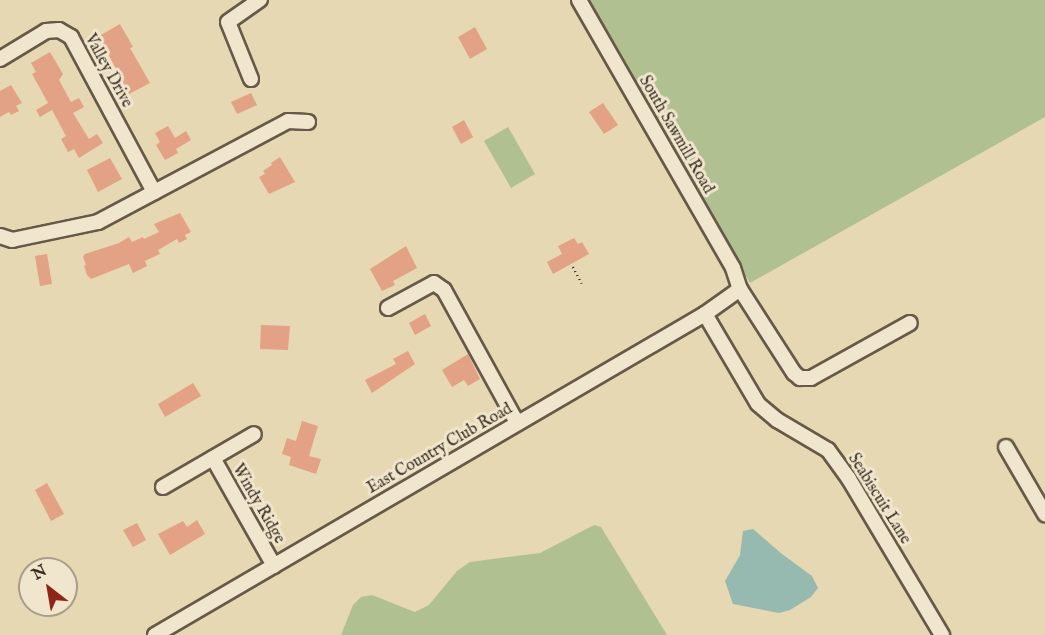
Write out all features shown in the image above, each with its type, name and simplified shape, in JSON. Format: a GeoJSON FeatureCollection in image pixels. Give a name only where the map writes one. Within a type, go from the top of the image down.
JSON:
{"type":"FeatureCollection","features":[{"type":"Feature","properties":{"kind":"street"},"geometry":{"type":"LineString","coordinates":[[251,79],[228,22],[260,0]]}},
{"type":"Feature","properties":{"kind":"street","name":"South Sawmill Road"},"geometry":{"type":"LineString","coordinates":[[579,0],[733,268],[740,289],[785,361],[800,378],[811,378],[910,323]]}},
{"type":"Feature","properties":{"kind":"street","name":"Valley Drive"},"geometry":{"type":"LineString","coordinates":[[0,58],[46,31],[59,30],[71,37],[154,192]]}},
{"type":"Feature","properties":{"kind":"street"},"geometry":{"type":"LineString","coordinates":[[0,236],[12,240],[98,222],[288,121],[308,122]]}},
{"type":"Feature","properties":{"kind":"street"},"geometry":{"type":"LineString","coordinates":[[388,308],[434,284],[444,290],[517,423]]}},
{"type":"Feature","properties":{"kind":"street","name":"East Country Club Road"},"geometry":{"type":"LineString","coordinates":[[155,635],[705,314],[740,289]]}},
{"type":"Feature","properties":{"kind":"street","name":"Seabiscuit Lane"},"geometry":{"type":"LineString","coordinates":[[705,314],[758,404],[777,420],[828,450],[849,479],[942,635]]}},
{"type":"Feature","properties":{"kind":"street","name":"Windy Ridge"},"geometry":{"type":"LineString","coordinates":[[163,487],[255,434]]}},
{"type":"Feature","properties":{"kind":"street"},"geometry":{"type":"LineString","coordinates":[[1006,447],[1045,514]]}},
{"type":"Feature","properties":{"kind":"street","name":"Windy Ridge"},"geometry":{"type":"LineString","coordinates":[[213,458],[274,566]]}},
{"type":"Feature","properties":{"kind":"path"},"geometry":{"type":"LineString","coordinates":[[573,267],[582,284]]}},
{"type":"Feature","properties":{"kind":"green space"},"geometry":{"type":"Polygon","coordinates":[[[586,0],[1045,0],[1045,117],[750,283],[586,0]]]}},
{"type":"Feature","properties":{"kind":"green space"},"geometry":{"type":"Polygon","coordinates":[[[508,127],[535,174],[511,188],[484,141],[508,127]]]}},
{"type":"Feature","properties":{"kind":"green space"},"geometry":{"type":"Polygon","coordinates":[[[594,525],[601,527],[667,635],[341,635],[353,605],[361,597],[372,595],[415,612],[429,605],[457,571],[470,562],[540,553],[594,525]]]}},
{"type":"Feature","properties":{"kind":"water"},"geometry":{"type":"Polygon","coordinates":[[[753,529],[812,576],[818,588],[811,597],[790,610],[779,613],[733,604],[725,581],[740,555],[743,531],[753,529]]]}},
{"type":"Feature","properties":{"kind":"building"},"geometry":{"type":"Polygon","coordinates":[[[120,24],[133,47],[130,48],[150,83],[129,94],[99,36],[120,24]]]}},
{"type":"Feature","properties":{"kind":"building"},"geometry":{"type":"Polygon","coordinates":[[[475,27],[487,49],[470,59],[458,37],[475,27]]]}},
{"type":"Feature","properties":{"kind":"building"},"geometry":{"type":"Polygon","coordinates":[[[50,52],[63,74],[59,80],[71,102],[79,98],[84,107],[73,113],[89,139],[97,134],[103,143],[79,158],[74,149],[68,152],[61,139],[66,136],[52,110],[40,117],[36,110],[48,103],[32,74],[36,72],[31,63],[50,52]]]}},
{"type":"Feature","properties":{"kind":"building"},"geometry":{"type":"Polygon","coordinates":[[[11,85],[22,103],[16,106],[19,111],[11,115],[9,112],[0,117],[0,91],[11,85]]]}},
{"type":"Feature","properties":{"kind":"building"},"geometry":{"type":"Polygon","coordinates":[[[251,93],[257,105],[237,114],[231,102],[251,93]]]}},
{"type":"Feature","properties":{"kind":"building"},"geometry":{"type":"Polygon","coordinates":[[[603,103],[618,125],[604,134],[589,112],[603,103]]]}},
{"type":"Feature","properties":{"kind":"building"},"geometry":{"type":"Polygon","coordinates":[[[464,120],[473,137],[461,144],[452,127],[464,120]]]}},
{"type":"Feature","properties":{"kind":"building"},"geometry":{"type":"Polygon","coordinates":[[[168,126],[175,138],[186,131],[191,140],[176,149],[178,153],[165,160],[156,145],[160,142],[155,133],[168,126]]]}},
{"type":"Feature","properties":{"kind":"building"},"geometry":{"type":"Polygon","coordinates":[[[280,157],[295,182],[269,194],[259,177],[265,174],[263,171],[280,157]]]}},
{"type":"Feature","properties":{"kind":"building"},"geometry":{"type":"Polygon","coordinates":[[[110,158],[122,179],[98,192],[87,170],[110,158]]]}},
{"type":"Feature","properties":{"kind":"building"},"geometry":{"type":"Polygon","coordinates":[[[180,213],[191,232],[185,235],[187,239],[179,243],[177,239],[158,250],[160,254],[145,261],[147,266],[133,273],[129,264],[91,279],[87,275],[83,257],[85,254],[119,243],[129,237],[132,242],[143,237],[144,239],[159,232],[154,224],[180,213]]]}},
{"type":"Feature","properties":{"kind":"building"},"geometry":{"type":"Polygon","coordinates":[[[574,238],[578,244],[582,242],[589,254],[553,274],[547,262],[562,254],[558,246],[574,238]]]}},
{"type":"Feature","properties":{"kind":"building"},"geometry":{"type":"Polygon","coordinates":[[[406,246],[417,268],[393,281],[395,285],[382,291],[370,269],[406,246]]]}},
{"type":"Feature","properties":{"kind":"building"},"geometry":{"type":"Polygon","coordinates":[[[47,254],[52,284],[40,286],[35,256],[47,254]]]}},
{"type":"Feature","properties":{"kind":"building"},"geometry":{"type":"Polygon","coordinates":[[[425,314],[431,326],[415,335],[409,323],[425,314]]]}},
{"type":"Feature","properties":{"kind":"building"},"geometry":{"type":"Polygon","coordinates":[[[261,325],[290,326],[288,350],[260,349],[261,325]]]}},
{"type":"Feature","properties":{"kind":"building"},"geometry":{"type":"Polygon","coordinates":[[[408,351],[415,364],[372,393],[365,380],[396,364],[393,359],[408,351]]]}},
{"type":"Feature","properties":{"kind":"building"},"geometry":{"type":"Polygon","coordinates":[[[468,354],[480,379],[468,386],[464,380],[452,387],[442,370],[468,354]]]}},
{"type":"Feature","properties":{"kind":"building"},"geometry":{"type":"Polygon","coordinates":[[[193,383],[201,396],[165,417],[158,404],[193,383]]]}},
{"type":"Feature","properties":{"kind":"building"},"geometry":{"type":"Polygon","coordinates":[[[302,421],[318,426],[309,456],[321,459],[316,474],[289,465],[291,457],[282,454],[287,438],[296,441],[302,421]]]}},
{"type":"Feature","properties":{"kind":"building"},"geometry":{"type":"Polygon","coordinates":[[[47,483],[64,514],[51,521],[35,490],[47,483]]]}},
{"type":"Feature","properties":{"kind":"building"},"geometry":{"type":"Polygon","coordinates":[[[197,520],[205,534],[170,555],[158,534],[183,521],[187,527],[197,520]]]}},
{"type":"Feature","properties":{"kind":"building"},"geometry":{"type":"Polygon","coordinates":[[[137,523],[146,540],[133,547],[123,530],[137,523]]]}}]}
